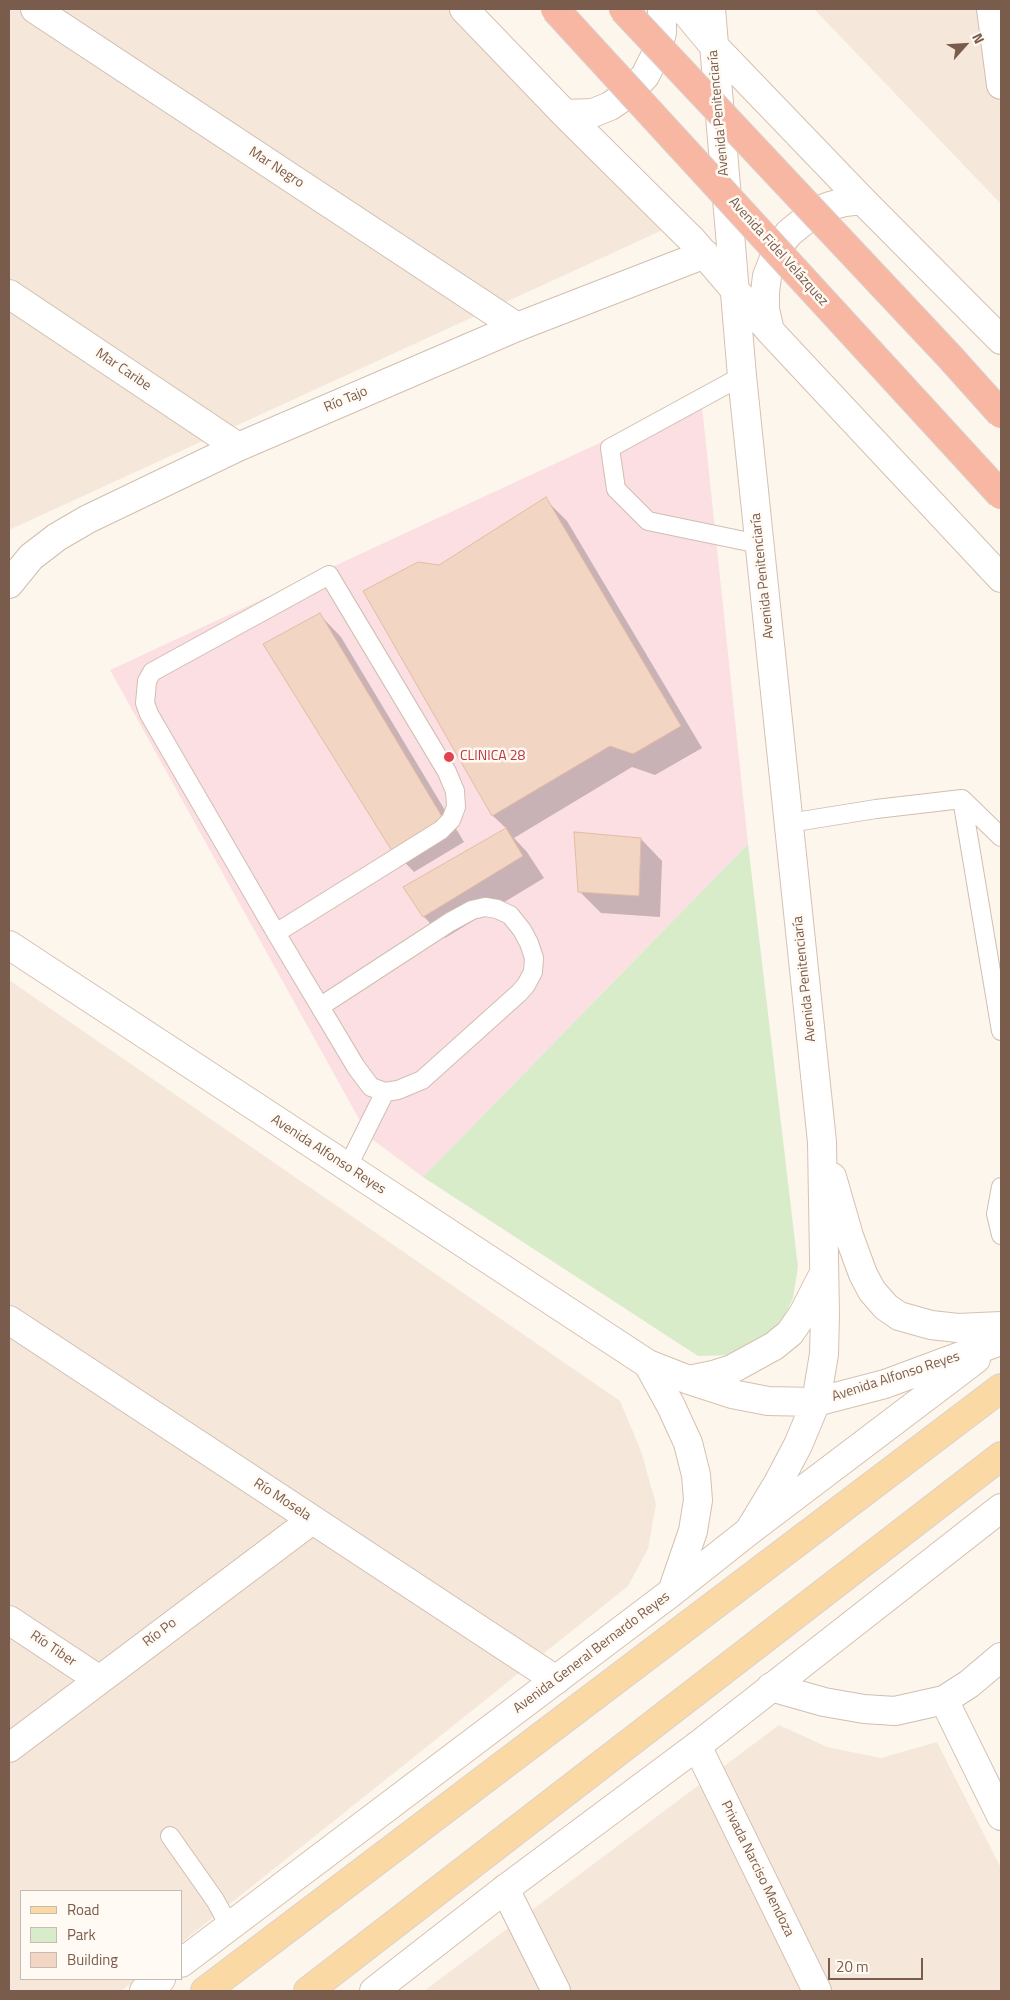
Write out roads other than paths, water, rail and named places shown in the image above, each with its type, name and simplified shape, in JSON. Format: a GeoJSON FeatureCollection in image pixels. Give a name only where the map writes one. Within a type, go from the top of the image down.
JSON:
{"type":"FeatureCollection","features":[{"type":"Feature","properties":{"kind":"highway","name":"Avenida Fidel Velázquez"},"geometry":{"type":"LineString","coordinates":[[555,9],[1001,495]]}},
{"type":"Feature","properties":{"kind":"highway"},"geometry":{"type":"LineString","coordinates":[[623,9],[943,349],[1001,414]]}},
{"type":"Feature","properties":{"kind":"main road"},"geometry":{"type":"LineString","coordinates":[[205,1991],[1001,1388]]}},
{"type":"Feature","properties":{"kind":"main road"},"geometry":{"type":"LineString","coordinates":[[308,1991],[1001,1456]]}},
{"type":"Feature","properties":{"kind":"street","name":"Mar Negro"},"geometry":{"type":"LineString","coordinates":[[35,9],[516,327]]}},
{"type":"Feature","properties":{"kind":"street"},"geometry":{"type":"LineString","coordinates":[[464,9],[565,114],[705,254],[770,331],[1001,578]]}},
{"type":"Feature","properties":{"kind":"street"},"geometry":{"type":"LineString","coordinates":[[565,114],[593,113],[610,106],[629,93],[645,76],[655,56],[662,33],[662,9]]}},
{"type":"Feature","properties":{"kind":"street"},"geometry":{"type":"LineString","coordinates":[[683,9],[713,45],[862,200],[1001,340]]}},
{"type":"Feature","properties":{"kind":"street","name":"Avenida Penitenciaría"},"geometry":{"type":"LineString","coordinates":[[711,9],[742,376],[822,1142],[825,1316],[824,1354],[816,1402],[798,1445],[749,1531]]}},
{"type":"Feature","properties":{"kind":"street"},"geometry":{"type":"LineString","coordinates":[[991,9],[1001,85]]}},
{"type":"Feature","properties":{"kind":"street"},"geometry":{"type":"LineString","coordinates":[[770,331],[765,309],[765,292],[767,276],[779,246],[795,227],[815,212],[845,202],[862,200]]}},
{"type":"Feature","properties":{"kind":"street","name":"Río Tajo"},"geometry":{"type":"LineString","coordinates":[[9,584],[31,557],[57,536],[88,519],[238,447],[516,327],[705,254]]}},
{"type":"Feature","properties":{"kind":"street","name":"Mar Caribe"},"geometry":{"type":"LineString","coordinates":[[9,294],[238,447]]}},
{"type":"Feature","properties":{"kind":"street","name":"Avenida Alfonso Reyes"},"geometry":{"type":"LineString","coordinates":[[9,945],[648,1364],[732,1394],[768,1401],[816,1402],[885,1384],[1000,1336]]}},
{"type":"Feature","properties":{"kind":"street","name":"Avenida Penitenciaría"},"geometry":{"type":"LineString","coordinates":[[822,1142],[857,1258],[872,1291],[886,1307],[899,1316],[931,1325],[1000,1336]]}},
{"type":"Feature","properties":{"kind":"street"},"geometry":{"type":"LineString","coordinates":[[689,1380],[732,1369],[774,1346],[790,1333],[803,1314],[824,1274]]}},
{"type":"Feature","properties":{"kind":"street","name":"Río Mosela"},"geometry":{"type":"LineString","coordinates":[[9,1320],[556,1680]]}},
{"type":"Feature","properties":{"kind":"street","name":"Avenida General Bernardo Reyes"},"geometry":{"type":"LineString","coordinates":[[182,1963],[672,1592],[1000,1336]]}},
{"type":"Feature","properties":{"kind":"street","name":"Avenida Alfonso Reyes"},"geometry":{"type":"LineString","coordinates":[[648,1364],[671,1406],[688,1443],[696,1474],[698,1500],[693,1531],[672,1592]]}},
{"type":"Feature","properties":{"kind":"street"},"geometry":{"type":"LineString","coordinates":[[374,1991],[505,1889],[696,1746],[1001,1508]]}},
{"type":"Feature","properties":{"kind":"street","name":"Río Po"},"geometry":{"type":"LineString","coordinates":[[9,1748],[98,1679],[312,1520]]}},
{"type":"Feature","properties":{"kind":"street","name":"Río Tiber"},"geometry":{"type":"LineString","coordinates":[[9,1620],[98,1679]]}},
{"type":"Feature","properties":{"kind":"street"},"geometry":{"type":"LineString","coordinates":[[771,1687],[824,1702],[895,1711],[944,1700],[969,1684],[1001,1657]]}},
{"type":"Feature","properties":{"kind":"street"},"geometry":{"type":"LineString","coordinates":[[944,1700],[1001,1816]]}},
{"type":"Feature","properties":{"kind":"street","name":"Privada Narciso Mendoza"},"geometry":{"type":"LineString","coordinates":[[696,1746],[817,1991]]}},
{"type":"Feature","properties":{"kind":"street"},"geometry":{"type":"LineString","coordinates":[[505,1889],[556,1991]]}},
{"type":"Feature","properties":{"kind":"street"},"geometry":{"type":"LineString","coordinates":[[144,1991],[160,1980]]}},
{"type":"Feature","properties":{"kind":"lane"},"geometry":{"type":"LineString","coordinates":[[742,376],[610,448],[616,489],[648,521],[759,544]]}},
{"type":"Feature","properties":{"kind":"lane"},"geometry":{"type":"LineString","coordinates":[[276,933],[442,830],[451,820],[456,807],[456,791],[446,772],[329,575],[152,672],[147,681],[145,703],[149,714],[276,933],[364,1078],[371,1086],[385,1092],[398,1090],[422,1080],[519,994],[526,986],[532,972],[534,958],[522,930],[510,915],[497,909],[485,907],[472,910],[450,922],[321,1006]]}},
{"type":"Feature","properties":{"kind":"lane"},"geometry":{"type":"LineString","coordinates":[[789,823],[876,809],[962,799]]}},
{"type":"Feature","properties":{"kind":"lane"},"geometry":{"type":"LineString","coordinates":[[962,799],[1001,837]]}},
{"type":"Feature","properties":{"kind":"lane"},"geometry":{"type":"LineString","coordinates":[[962,799],[1001,1031]]}},
{"type":"Feature","properties":{"kind":"lane"},"geometry":{"type":"LineString","coordinates":[[347,1168],[385,1092]]}},
{"type":"Feature","properties":{"kind":"lane"},"geometry":{"type":"LineString","coordinates":[[1001,1187],[996,1214],[1001,1235]]}},
{"type":"Feature","properties":{"kind":"lane"},"geometry":{"type":"LineString","coordinates":[[170,1836],[215,1900],[230,1927]]}},
{"type":"Feature","properties":{"kind":"place","name":"CLINICA 28"},"geometry":{"type":"Point","coordinates":[449,757]}}]}
